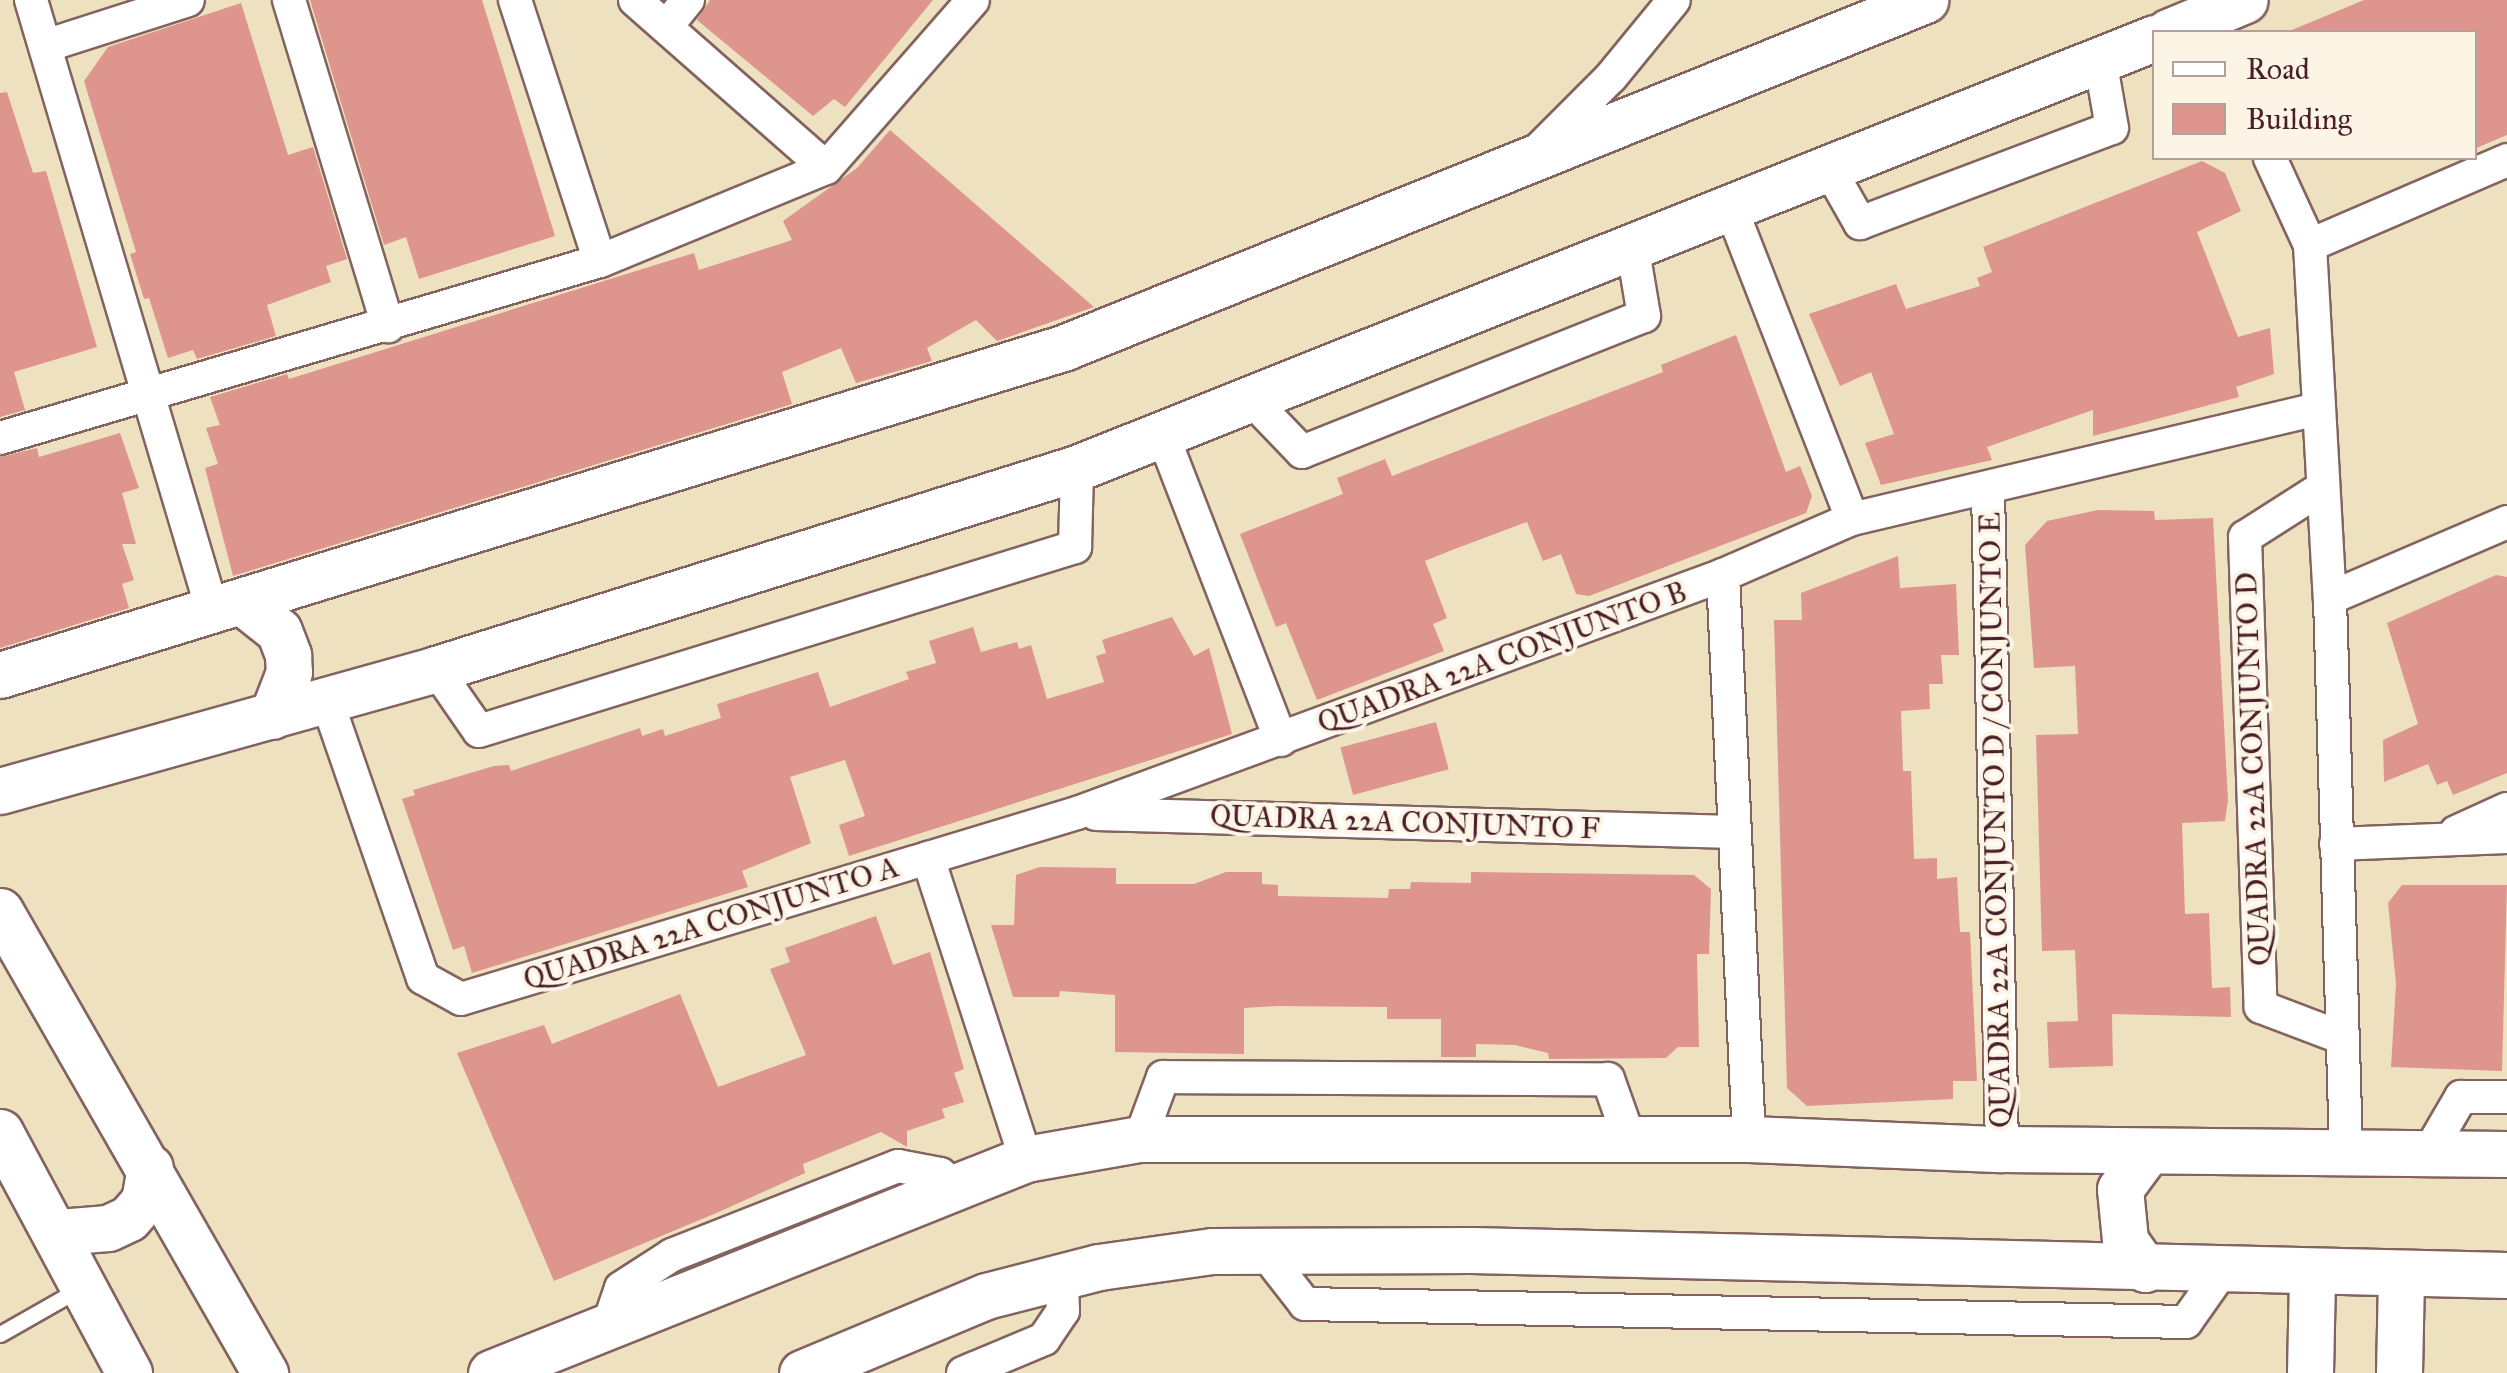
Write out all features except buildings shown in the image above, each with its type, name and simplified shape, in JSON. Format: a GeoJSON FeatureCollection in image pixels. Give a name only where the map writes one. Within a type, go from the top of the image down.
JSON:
{"type":"FeatureCollection","features":[{"type":"Feature","properties":{"kind":"street"},"geometry":{"type":"LineString","coordinates":[[31,0],[148,396],[227,605]]}},
{"type":"Feature","properties":{"kind":"street"},"geometry":{"type":"LineString","coordinates":[[45,46],[188,0]]}},
{"type":"Feature","properties":{"kind":"street"},"geometry":{"type":"LineString","coordinates":[[289,0],[388,326]]}},
{"type":"Feature","properties":{"kind":"street"},"geometry":{"type":"LineString","coordinates":[[515,0],[600,262]]}},
{"type":"Feature","properties":{"kind":"street"},"geometry":{"type":"LineString","coordinates":[[634,0],[826,168]]}},
{"type":"Feature","properties":{"kind":"street"},"geometry":{"type":"LineString","coordinates":[[666,28],[688,0]]}},
{"type":"Feature","properties":{"kind":"street"},"geometry":{"type":"LineString","coordinates":[[0,438],[600,262],[826,168],[973,0]]}},
{"type":"Feature","properties":{"kind":"street"},"geometry":{"type":"LineString","coordinates":[[1536,152],[1612,78],[1674,0]]}},
{"type":"Feature","properties":{"kind":"street"},"geometry":{"type":"LineString","coordinates":[[0,675],[1062,348],[1348,237],[1536,152],[1925,0]]}},
{"type":"Feature","properties":{"kind":"street"},"geometry":{"type":"LineString","coordinates":[[0,791],[327,701],[1077,468],[1729,203],[2152,39]]}},
{"type":"Feature","properties":{"kind":"street"},"geometry":{"type":"LineString","coordinates":[[1827,165],[1860,223],[2112,128],[2100,59]]}},
{"type":"Feature","properties":{"kind":"street"},"geometry":{"type":"LineString","coordinates":[[2271,160],[2310,245],[2316,409],[2330,598],[2346,1150]]}},
{"type":"Feature","properties":{"kind":"street"},"geometry":{"type":"LineString","coordinates":[[2310,245],[2507,160]]}},
{"type":"Feature","properties":{"kind":"street"},"geometry":{"type":"LineString","coordinates":[[1729,203],[1852,519]]}},
{"type":"Feature","properties":{"kind":"street"},"geometry":{"type":"LineString","coordinates":[[1252,400],[1302,452],[1644,316],[1632,244]]}},
{"type":"Feature","properties":{"kind":"street","name":"QUADRA 22A CONJUNTO B"},"geometry":{"type":"LineString","coordinates":[[1281,740],[1723,575],[1852,519],[1988,490],[2316,409]]}},
{"type":"Feature","properties":{"kind":"street"},"geometry":{"type":"LineString","coordinates":[[1163,436],[1281,740]]}},
{"type":"Feature","properties":{"kind":"street"},"geometry":{"type":"LineString","coordinates":[[436,668],[479,731],[1075,547],[1077,468]]}},
{"type":"Feature","properties":{"kind":"street","name":"QUADRA 22A CONJUNTO D"},"geometry":{"type":"LineString","coordinates":[[2322,488],[2245,537],[2261,1007],[2340,1037]]}},
{"type":"Feature","properties":{"kind":"street","name":"QUADRA 22A CONJUNTO D / CONJUNTO E"},"geometry":{"type":"LineString","coordinates":[[1988,490],[2002,1149]]}},
{"type":"Feature","properties":{"kind":"street"},"geometry":{"type":"LineString","coordinates":[[2330,598],[2507,522]]}},
{"type":"Feature","properties":{"kind":"street"},"geometry":{"type":"LineString","coordinates":[[1723,575],[1749,1139]]}},
{"type":"Feature","properties":{"kind":"street"},"geometry":{"type":"LineString","coordinates":[[227,605],[268,619],[288,654],[289,672],[272,716]]}},
{"type":"Feature","properties":{"kind":"street","name":"QUADRA 22A CONJUNTO A"},"geometry":{"type":"LineString","coordinates":[[327,701],[423,978],[462,999],[1077,813],[1281,740]]}},
{"type":"Feature","properties":{"kind":"street"},"geometry":{"type":"LineString","coordinates":[[2450,835],[2507,809]]}},
{"type":"Feature","properties":{"kind":"street","name":"QUADRA 22A CONJUNTO F"},"geometry":{"type":"LineString","coordinates":[[1077,813],[1734,832]]}},
{"type":"Feature","properties":{"kind":"street"},"geometry":{"type":"LineString","coordinates":[[2336,844],[2450,835],[2507,837]]}},
{"type":"Feature","properties":{"kind":"street"},"geometry":{"type":"LineString","coordinates":[[928,858],[1026,1159]]}},
{"type":"Feature","properties":{"kind":"street"},"geometry":{"type":"LineString","coordinates":[[0,911],[265,1373]]}},
{"type":"Feature","properties":{"kind":"street"},"geometry":{"type":"LineString","coordinates":[[1140,1139],[1163,1077],[1608,1079],[1629,1138]]}},
{"type":"Feature","properties":{"kind":"street"},"geometry":{"type":"LineString","coordinates":[[2430,1152],[2462,1097],[2507,1097]]}},
{"type":"Feature","properties":{"kind":"street"},"geometry":{"type":"LineString","coordinates":[[0,1132],[59,1232],[130,1373]]}},
{"type":"Feature","properties":{"kind":"street"},"geometry":{"type":"LineString","coordinates":[[491,1373],[1026,1159],[1140,1139],[1749,1139],[2002,1149],[2507,1154]]}},
{"type":"Feature","properties":{"kind":"street"},"geometry":{"type":"LineString","coordinates":[[2145,1268],[2125,1240],[2120,1189],[2148,1150]]}},
{"type":"Feature","properties":{"kind":"street"},"geometry":{"type":"LineString","coordinates":[[59,1232],[108,1228],[129,1218],[144,1201],[150,1168]]}},
{"type":"Feature","properties":{"kind":"street"},"geometry":{"type":"LineString","coordinates":[[1263,1250],[1305,1304],[2186,1322],[2222,1271]]}},
{"type":"Feature","properties":{"kind":"street"},"geometry":{"type":"LineString","coordinates":[[802,1373],[986,1296],[1062,1276],[1212,1251],[1472,1250],[2401,1275],[2500,1284]]}},
{"type":"Feature","properties":{"kind":"street"},"geometry":{"type":"LineString","coordinates":[[2310,1373],[2312,1274]]}},
{"type":"Feature","properties":{"kind":"street"},"geometry":{"type":"LineString","coordinates":[[2399,1373],[2401,1275]]}},
{"type":"Feature","properties":{"kind":"street"},"geometry":{"type":"LineString","coordinates":[[963,1373],[1044,1339],[1063,1311],[1062,1276]]}},
{"type":"Feature","properties":{"kind":"lane"},"geometry":{"type":"LineString","coordinates":[[0,1334],[86,1285]]}}]}
